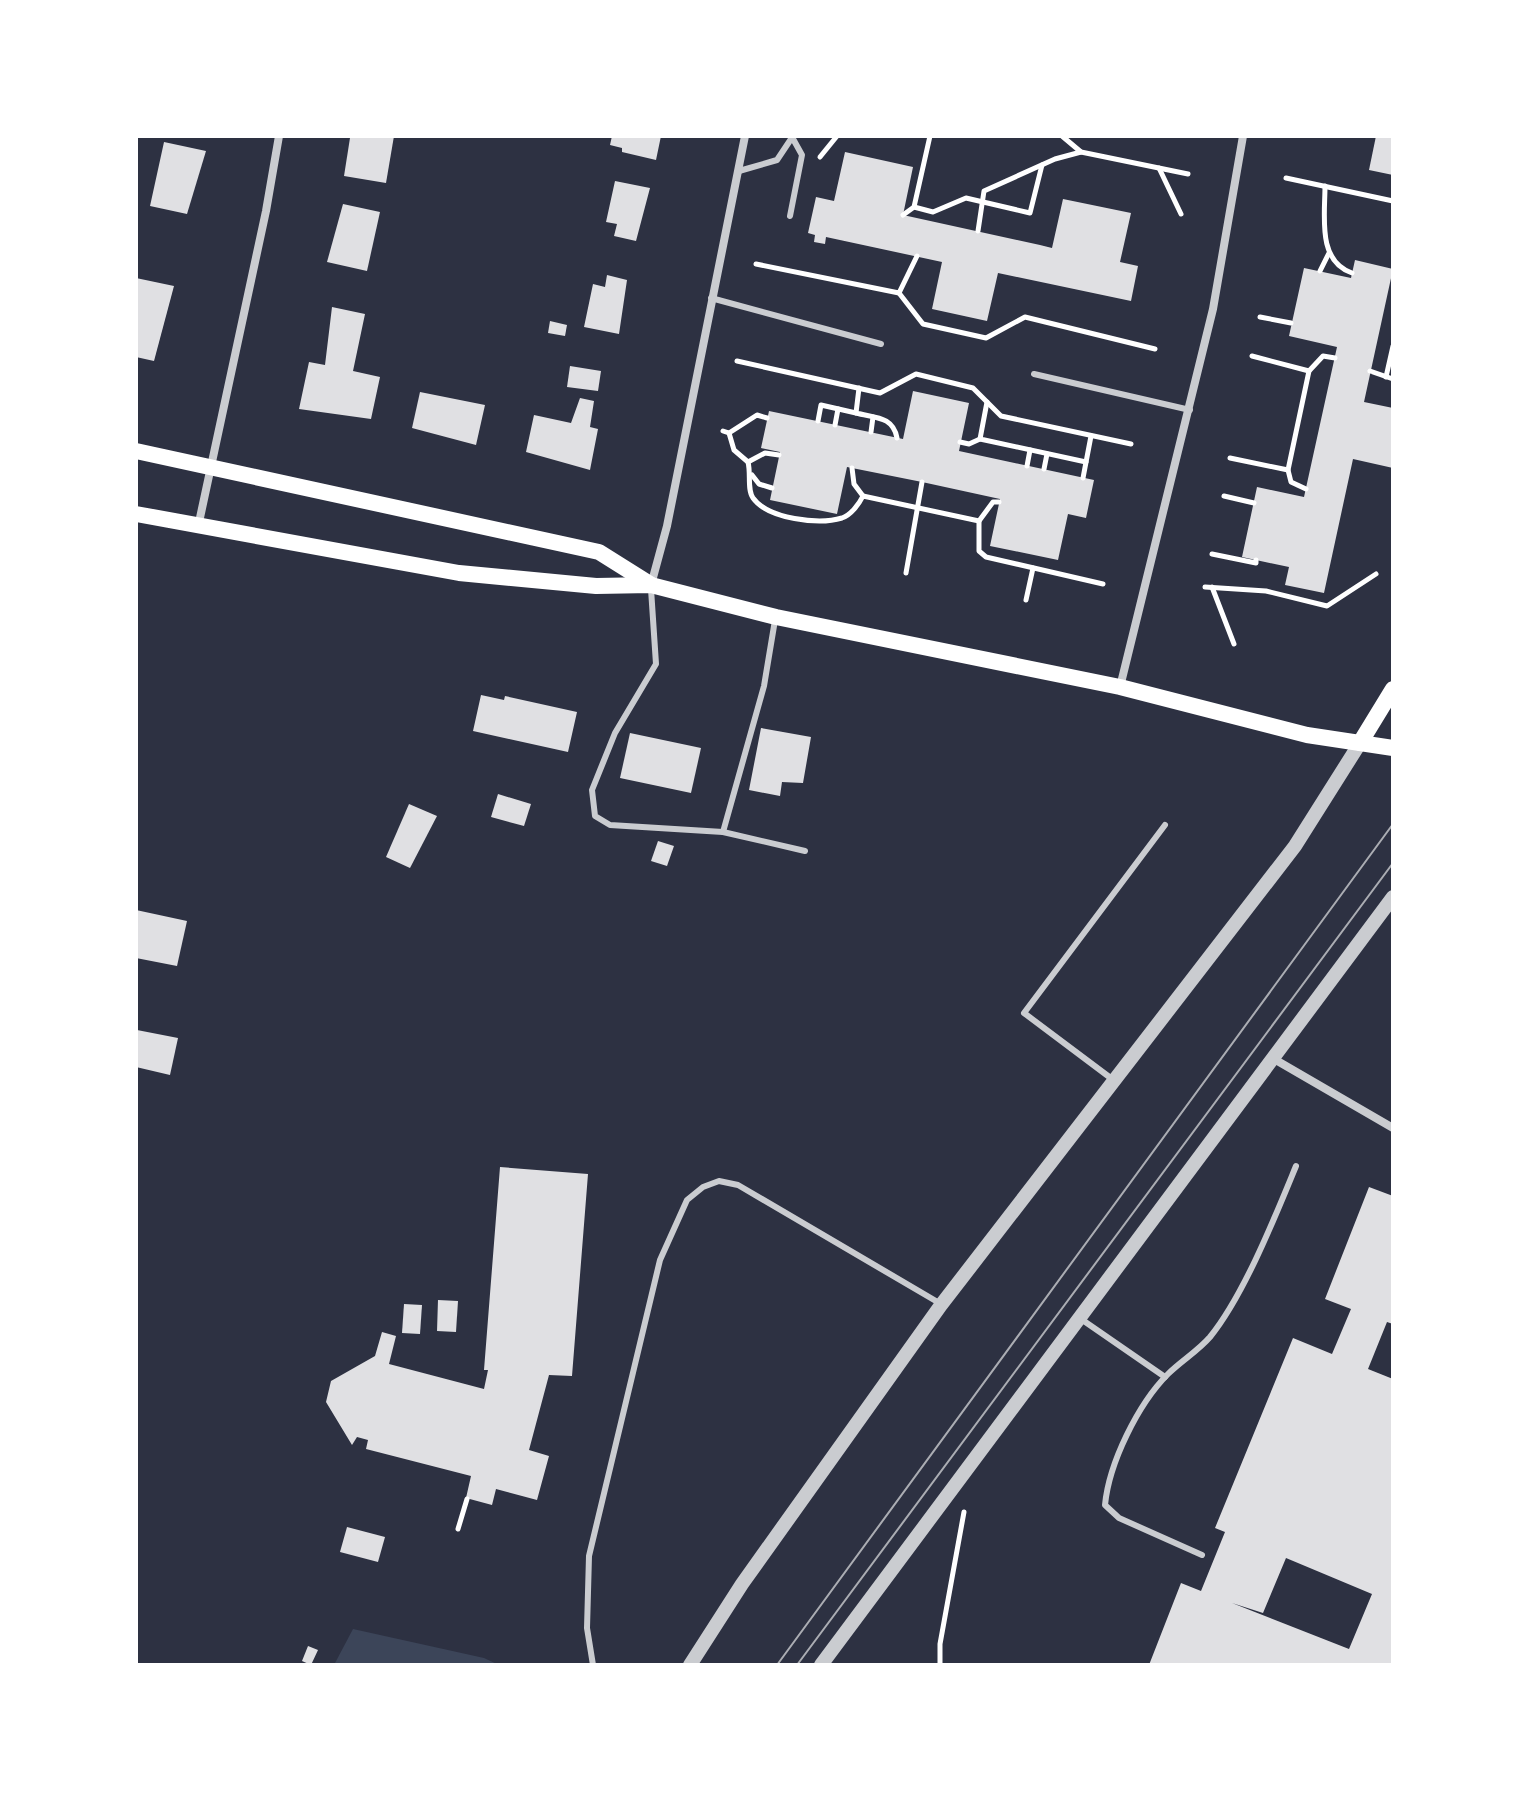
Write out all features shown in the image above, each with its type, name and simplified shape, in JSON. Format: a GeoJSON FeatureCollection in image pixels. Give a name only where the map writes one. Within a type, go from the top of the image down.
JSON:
{"type":"FeatureCollection","features":[{"type":"Feature","properties":{"kind":"main road"},"geometry":{"type":"LineString","coordinates":[[136,451],[599,552],[651,585]]}},
{"type":"Feature","properties":{"kind":"main road"},"geometry":{"type":"LineString","coordinates":[[136,514],[459,573],[596,586],[651,585],[776,617],[1120,687],[1307,735],[1393,748]]}},
{"type":"Feature","properties":{"kind":"main road"},"geometry":{"type":"LineString","coordinates":[[1360,743],[1393,689]]}},
{"type":"Feature","properties":{"kind":"street"},"geometry":{"type":"LineString","coordinates":[[198,527],[279,136]]}},
{"type":"Feature","properties":{"kind":"street"},"geometry":{"type":"LineString","coordinates":[[651,585],[667,526],[745,136]]}},
{"type":"Feature","properties":{"kind":"street"},"geometry":{"type":"LineString","coordinates":[[1120,687],[1213,309],[1243,136]]}},
{"type":"Feature","properties":{"kind":"street"},"geometry":{"type":"LineString","coordinates":[[690,1665],[742,1584],[941,1305],[1112,1079],[1295,846],[1360,743]]}},
{"type":"Feature","properties":{"kind":"street"},"geometry":{"type":"LineString","coordinates":[[821,1665],[1393,897]]}},
{"type":"Feature","properties":{"kind":"street"},"geometry":{"type":"LineString","coordinates":[[1274,1059],[1393,1128]]}},
{"type":"Feature","properties":{"kind":"lane"},"geometry":{"type":"LineString","coordinates":[[739,171],[777,160],[793,137],[802,155],[790,216]]}},
{"type":"Feature","properties":{"kind":"lane"},"geometry":{"type":"LineString","coordinates":[[711,298],[881,344]]}},
{"type":"Feature","properties":{"kind":"lane"},"geometry":{"type":"LineString","coordinates":[[1034,374],[1190,410]]}},
{"type":"Feature","properties":{"kind":"lane"},"geometry":{"type":"LineString","coordinates":[[651,585],[656,664],[615,733],[597,776],[592,790],[595,816],[610,825],[723,832],[805,851]]}},
{"type":"Feature","properties":{"kind":"lane"},"geometry":{"type":"LineString","coordinates":[[723,832],[764,686],[776,617]]}},
{"type":"Feature","properties":{"kind":"lane"},"geometry":{"type":"LineString","coordinates":[[1112,1079],[1024,1013],[1165,825]]}},
{"type":"Feature","properties":{"kind":"lane"},"geometry":{"type":"LineString","coordinates":[[1202,1555],[1119,1518],[1105,1505],[1107,1481],[1125,1438],[1165,1377],[1210,1337],[1240,1286],[1296,1166]]}},
{"type":"Feature","properties":{"kind":"lane"},"geometry":{"type":"LineString","coordinates":[[593,1665],[587,1628],[589,1556],[660,1260],[687,1200],[703,1187],[719,1181],[738,1185],[941,1305]]}},
{"type":"Feature","properties":{"kind":"lane"},"geometry":{"type":"LineString","coordinates":[[1078,1317],[1165,1377]]}},
{"type":"Feature","properties":{"kind":"path"},"geometry":{"type":"LineString","coordinates":[[903,215],[914,207],[930,136]]}},
{"type":"Feature","properties":{"kind":"path"},"geometry":{"type":"LineString","coordinates":[[1062,136],[1081,152],[1188,174]]}},
{"type":"Feature","properties":{"kind":"path"},"geometry":{"type":"LineString","coordinates":[[914,207],[933,212],[1042,165],[1081,152]]}},
{"type":"Feature","properties":{"kind":"path"},"geometry":{"type":"LineString","coordinates":[[966,198],[1030,213],[1042,165]]}},
{"type":"Feature","properties":{"kind":"path"},"geometry":{"type":"LineString","coordinates":[[1158,167],[1181,214]]}},
{"type":"Feature","properties":{"kind":"path"},"geometry":{"type":"LineString","coordinates":[[1286,178],[1393,201]]}},
{"type":"Feature","properties":{"kind":"path"},"geometry":{"type":"LineString","coordinates":[[1325,186],[1324,215],[1329,253],[1343,270],[1352,273]]}},
{"type":"Feature","properties":{"kind":"path"},"geometry":{"type":"LineString","coordinates":[[978,231],[984,191]]}},
{"type":"Feature","properties":{"kind":"path"},"geometry":{"type":"LineString","coordinates":[[1320,271],[1329,253]]}},
{"type":"Feature","properties":{"kind":"path"},"geometry":{"type":"LineString","coordinates":[[899,293],[917,256]]}},
{"type":"Feature","properties":{"kind":"path"},"geometry":{"type":"LineString","coordinates":[[756,264],[899,293],[923,324],[986,338],[1025,317],[1155,349]]}},
{"type":"Feature","properties":{"kind":"path"},"geometry":{"type":"LineString","coordinates":[[1260,317],[1291,323]]}},
{"type":"Feature","properties":{"kind":"path"},"geometry":{"type":"LineString","coordinates":[[1370,371],[1390,378],[1393,346]]}},
{"type":"Feature","properties":{"kind":"path"},"geometry":{"type":"LineString","coordinates":[[1252,356],[1309,371]]}},
{"type":"Feature","properties":{"kind":"path"},"geometry":{"type":"LineString","coordinates":[[1306,489],[1291,482],[1288,470],[1309,371],[1323,356],[1335,358]]}},
{"type":"Feature","properties":{"kind":"path"},"geometry":{"type":"LineString","coordinates":[[737,361],[880,393],[916,374],[973,388],[1001,416],[1131,444]]}},
{"type":"Feature","properties":{"kind":"path"},"geometry":{"type":"LineString","coordinates":[[856,413],[859,388]]}},
{"type":"Feature","properties":{"kind":"path"},"geometry":{"type":"LineString","coordinates":[[980,439],[987,402]]}},
{"type":"Feature","properties":{"kind":"path"},"geometry":{"type":"LineString","coordinates":[[818,421],[821,405],[888,420],[895,427],[897,438]]}},
{"type":"Feature","properties":{"kind":"path"},"geometry":{"type":"LineString","coordinates":[[835,425],[838,409]]}},
{"type":"Feature","properties":{"kind":"path"},"geometry":{"type":"LineString","coordinates":[[767,418],[757,415],[726,432],[734,450],[748,462],[750,495],[760,505],[787,515],[825,520],[844,517],[863,496]]}},
{"type":"Feature","properties":{"kind":"path"},"geometry":{"type":"LineString","coordinates":[[871,432],[873,417]]}},
{"type":"Feature","properties":{"kind":"path"},"geometry":{"type":"LineString","coordinates":[[1083,478],[1091,436]]}},
{"type":"Feature","properties":{"kind":"path"},"geometry":{"type":"LineString","coordinates":[[960,442],[969,444],[980,439],[1086,462]]}},
{"type":"Feature","properties":{"kind":"path"},"geometry":{"type":"LineString","coordinates":[[1027,466],[1030,450]]}},
{"type":"Feature","properties":{"kind":"path"},"geometry":{"type":"LineString","coordinates":[[748,462],[765,453],[779,455]]}},
{"type":"Feature","properties":{"kind":"path"},"geometry":{"type":"LineString","coordinates":[[1044,469],[1047,454]]}},
{"type":"Feature","properties":{"kind":"path"},"geometry":{"type":"LineString","coordinates":[[1230,458],[1288,470]]}},
{"type":"Feature","properties":{"kind":"path"},"geometry":{"type":"LineString","coordinates":[[852,468],[854,484],[863,496],[979,521]]}},
{"type":"Feature","properties":{"kind":"path"},"geometry":{"type":"LineString","coordinates":[[751,474],[759,484],[772,488]]}},
{"type":"Feature","properties":{"kind":"path"},"geometry":{"type":"LineString","coordinates":[[906,573],[922,482]]}},
{"type":"Feature","properties":{"kind":"path"},"geometry":{"type":"LineString","coordinates":[[1224,496],[1254,503]]}},
{"type":"Feature","properties":{"kind":"path"},"geometry":{"type":"LineString","coordinates":[[999,502],[993,502],[979,521],[979,551],[986,557],[1103,584]]}},
{"type":"Feature","properties":{"kind":"path"},"geometry":{"type":"LineString","coordinates":[[1212,554],[1256,563],[1256,560]]}},
{"type":"Feature","properties":{"kind":"path"},"geometry":{"type":"LineString","coordinates":[[1026,600],[1033,568]]}},
{"type":"Feature","properties":{"kind":"path"},"geometry":{"type":"LineString","coordinates":[[1234,644],[1209,587],[1266,591],[1327,606],[1376,574]]}},
{"type":"Feature","properties":{"kind":"path"},"geometry":{"type":"LineString","coordinates":[[458,1529],[467,1499]]}},
{"type":"Feature","properties":{"kind":"path"},"geometry":{"type":"LineString","coordinates":[[940,1665],[940,1644],[965,1510]]}},
{"type":"Feature","properties":{"kind":"shaded area"},"geometry":{"type":"Polygon","coordinates":[[[353,1629],[484,1658],[499,1665],[334,1665],[353,1629]]]}},
{"type":"Feature","properties":{"kind":"building"},"geometry":{"type":"Polygon","coordinates":[[[394,136],[386,183],[344,176],[350,138],[394,136]]]}},
{"type":"Feature","properties":{"kind":"building"},"geometry":{"type":"Polygon","coordinates":[[[612,136],[661,136],[656,160],[622,152],[622,148],[610,145],[612,136]]]}},
{"type":"Feature","properties":{"kind":"building"},"geometry":{"type":"Polygon","coordinates":[[[1376,136],[1393,136],[1393,175],[1369,170],[1376,136]]]}},
{"type":"Feature","properties":{"kind":"building"},"geometry":{"type":"Polygon","coordinates":[[[164,142],[206,151],[187,214],[150,206],[164,142]]]}},
{"type":"Feature","properties":{"kind":"building"},"geometry":{"type":"Polygon","coordinates":[[[845,152],[913,167],[903,215],[1052,248],[1063,199],[1131,213],[1120,262],[1138,266],[1131,301],[998,273],[987,321],[932,309],[942,262],[826,237],[825,244],[814,242],[815,235],[808,233],[816,197],[834,201],[845,152]]]}},
{"type":"Feature","properties":{"kind":"building"},"geometry":{"type":"Polygon","coordinates":[[[615,181],[650,188],[636,241],[614,236],[617,224],[606,222],[615,181]]]}},
{"type":"Feature","properties":{"kind":"building"},"geometry":{"type":"Polygon","coordinates":[[[343,204],[380,212],[367,271],[327,262],[343,204]]]}},
{"type":"Feature","properties":{"kind":"building"},"geometry":{"type":"Polygon","coordinates":[[[1355,260],[1393,269],[1364,402],[1393,408],[1393,468],[1353,459],[1324,593],[1285,585],[1289,567],[1242,557],[1257,487],[1304,497],[1337,347],[1289,336],[1304,268],[1351,278],[1355,260]]]}},
{"type":"Feature","properties":{"kind":"building"},"geometry":{"type":"Polygon","coordinates":[[[607,275],[627,280],[619,334],[584,327],[593,284],[605,287],[607,275]]]}},
{"type":"Feature","properties":{"kind":"building"},"geometry":{"type":"Polygon","coordinates":[[[136,278],[174,286],[154,361],[136,357],[136,278]]]}},
{"type":"Feature","properties":{"kind":"building"},"geometry":{"type":"Polygon","coordinates":[[[332,307],[365,314],[353,371],[380,377],[371,419],[299,409],[309,362],[325,365],[332,307]]]}},
{"type":"Feature","properties":{"kind":"building"},"geometry":{"type":"Polygon","coordinates":[[[550,321],[567,325],[565,336],[548,333],[550,321]]]}},
{"type":"Feature","properties":{"kind":"building"},"geometry":{"type":"Polygon","coordinates":[[[570,366],[601,371],[598,391],[567,387],[570,366]]]}},
{"type":"Feature","properties":{"kind":"building"},"geometry":{"type":"Polygon","coordinates":[[[913,391],[969,403],[959,451],[1094,480],[1086,518],[1068,514],[1058,560],[990,546],[1000,499],[922,482],[847,467],[837,514],[770,500],[780,452],[761,448],[769,411],[903,439],[913,391]]]}},
{"type":"Feature","properties":{"kind":"building"},"geometry":{"type":"Polygon","coordinates":[[[420,392],[485,405],[476,445],[412,428],[420,392]]]}},
{"type":"Feature","properties":{"kind":"building"},"geometry":{"type":"Polygon","coordinates":[[[580,398],[594,401],[590,427],[598,429],[590,470],[526,452],[534,415],[571,423],[580,398]]]}},
{"type":"Feature","properties":{"kind":"building"},"geometry":{"type":"Polygon","coordinates":[[[481,695],[504,700],[505,696],[577,712],[568,752],[473,731],[481,695]]]}},
{"type":"Feature","properties":{"kind":"building"},"geometry":{"type":"Polygon","coordinates":[[[761,728],[811,737],[803,783],[782,782],[780,796],[749,790],[761,728]]]}},
{"type":"Feature","properties":{"kind":"building"},"geometry":{"type":"Polygon","coordinates":[[[630,733],[701,748],[691,793],[620,778],[630,733]]]}},
{"type":"Feature","properties":{"kind":"building"},"geometry":{"type":"Polygon","coordinates":[[[498,794],[531,804],[524,826],[491,817],[498,794]]]}},
{"type":"Feature","properties":{"kind":"building"},"geometry":{"type":"Polygon","coordinates":[[[409,804],[437,816],[410,868],[386,857],[409,804]]]}},
{"type":"Feature","properties":{"kind":"building"},"geometry":{"type":"Polygon","coordinates":[[[658,841],[674,846],[667,866],[651,861],[658,841]]]}},
{"type":"Feature","properties":{"kind":"building"},"geometry":{"type":"Polygon","coordinates":[[[136,910],[187,921],[177,966],[136,958],[136,910]]]}},
{"type":"Feature","properties":{"kind":"building"},"geometry":{"type":"Polygon","coordinates":[[[137,1030],[178,1038],[170,1075],[136,1067],[137,1030]]]}},
{"type":"Feature","properties":{"kind":"building"},"geometry":{"type":"Polygon","coordinates":[[[500,1167],[588,1174],[572,1376],[549,1375],[529,1450],[549,1456],[537,1500],[496,1489],[492,1505],[466,1498],[471,1476],[366,1449],[368,1440],[357,1437],[352,1445],[326,1402],[331,1381],[375,1356],[382,1332],[396,1336],[389,1364],[484,1389],[488,1370],[484,1370],[500,1167]]]}},
{"type":"Feature","properties":{"kind":"building"},"geometry":{"type":"Polygon","coordinates":[[[1369,1187],[1393,1196],[1393,1324],[1387,1322],[1368,1369],[1393,1379],[1393,1665],[1149,1665],[1181,1583],[1201,1591],[1225,1532],[1215,1528],[1293,1338],[1332,1354],[1351,1309],[1325,1299],[1369,1187]],[[1286,1558],[1263,1613],[1232,1603],[1349,1649],[1372,1594],[1286,1558]]]}},
{"type":"Feature","properties":{"kind":"building"},"geometry":{"type":"Polygon","coordinates":[[[438,1300],[458,1301],[456,1332],[437,1331],[438,1300]]]}},
{"type":"Feature","properties":{"kind":"building"},"geometry":{"type":"Polygon","coordinates":[[[404,1304],[422,1305],[420,1334],[402,1333],[404,1304]]]}},
{"type":"Feature","properties":{"kind":"building"},"geometry":{"type":"Polygon","coordinates":[[[347,1527],[385,1537],[378,1562],[340,1552],[347,1527]]]}},
{"type":"Feature","properties":{"kind":"building"},"geometry":{"type":"Polygon","coordinates":[[[308,1646],[318,1650],[311,1665],[302,1661],[308,1646]]]}},
{"type":"Feature","properties":{"kind":"tram line"},"geometry":{"type":"LineString","coordinates":[[777,1665],[1393,824]]}},
{"type":"Feature","properties":{"kind":"tram line"},"geometry":{"type":"LineString","coordinates":[[797,1665],[1393,863]]}}]}
